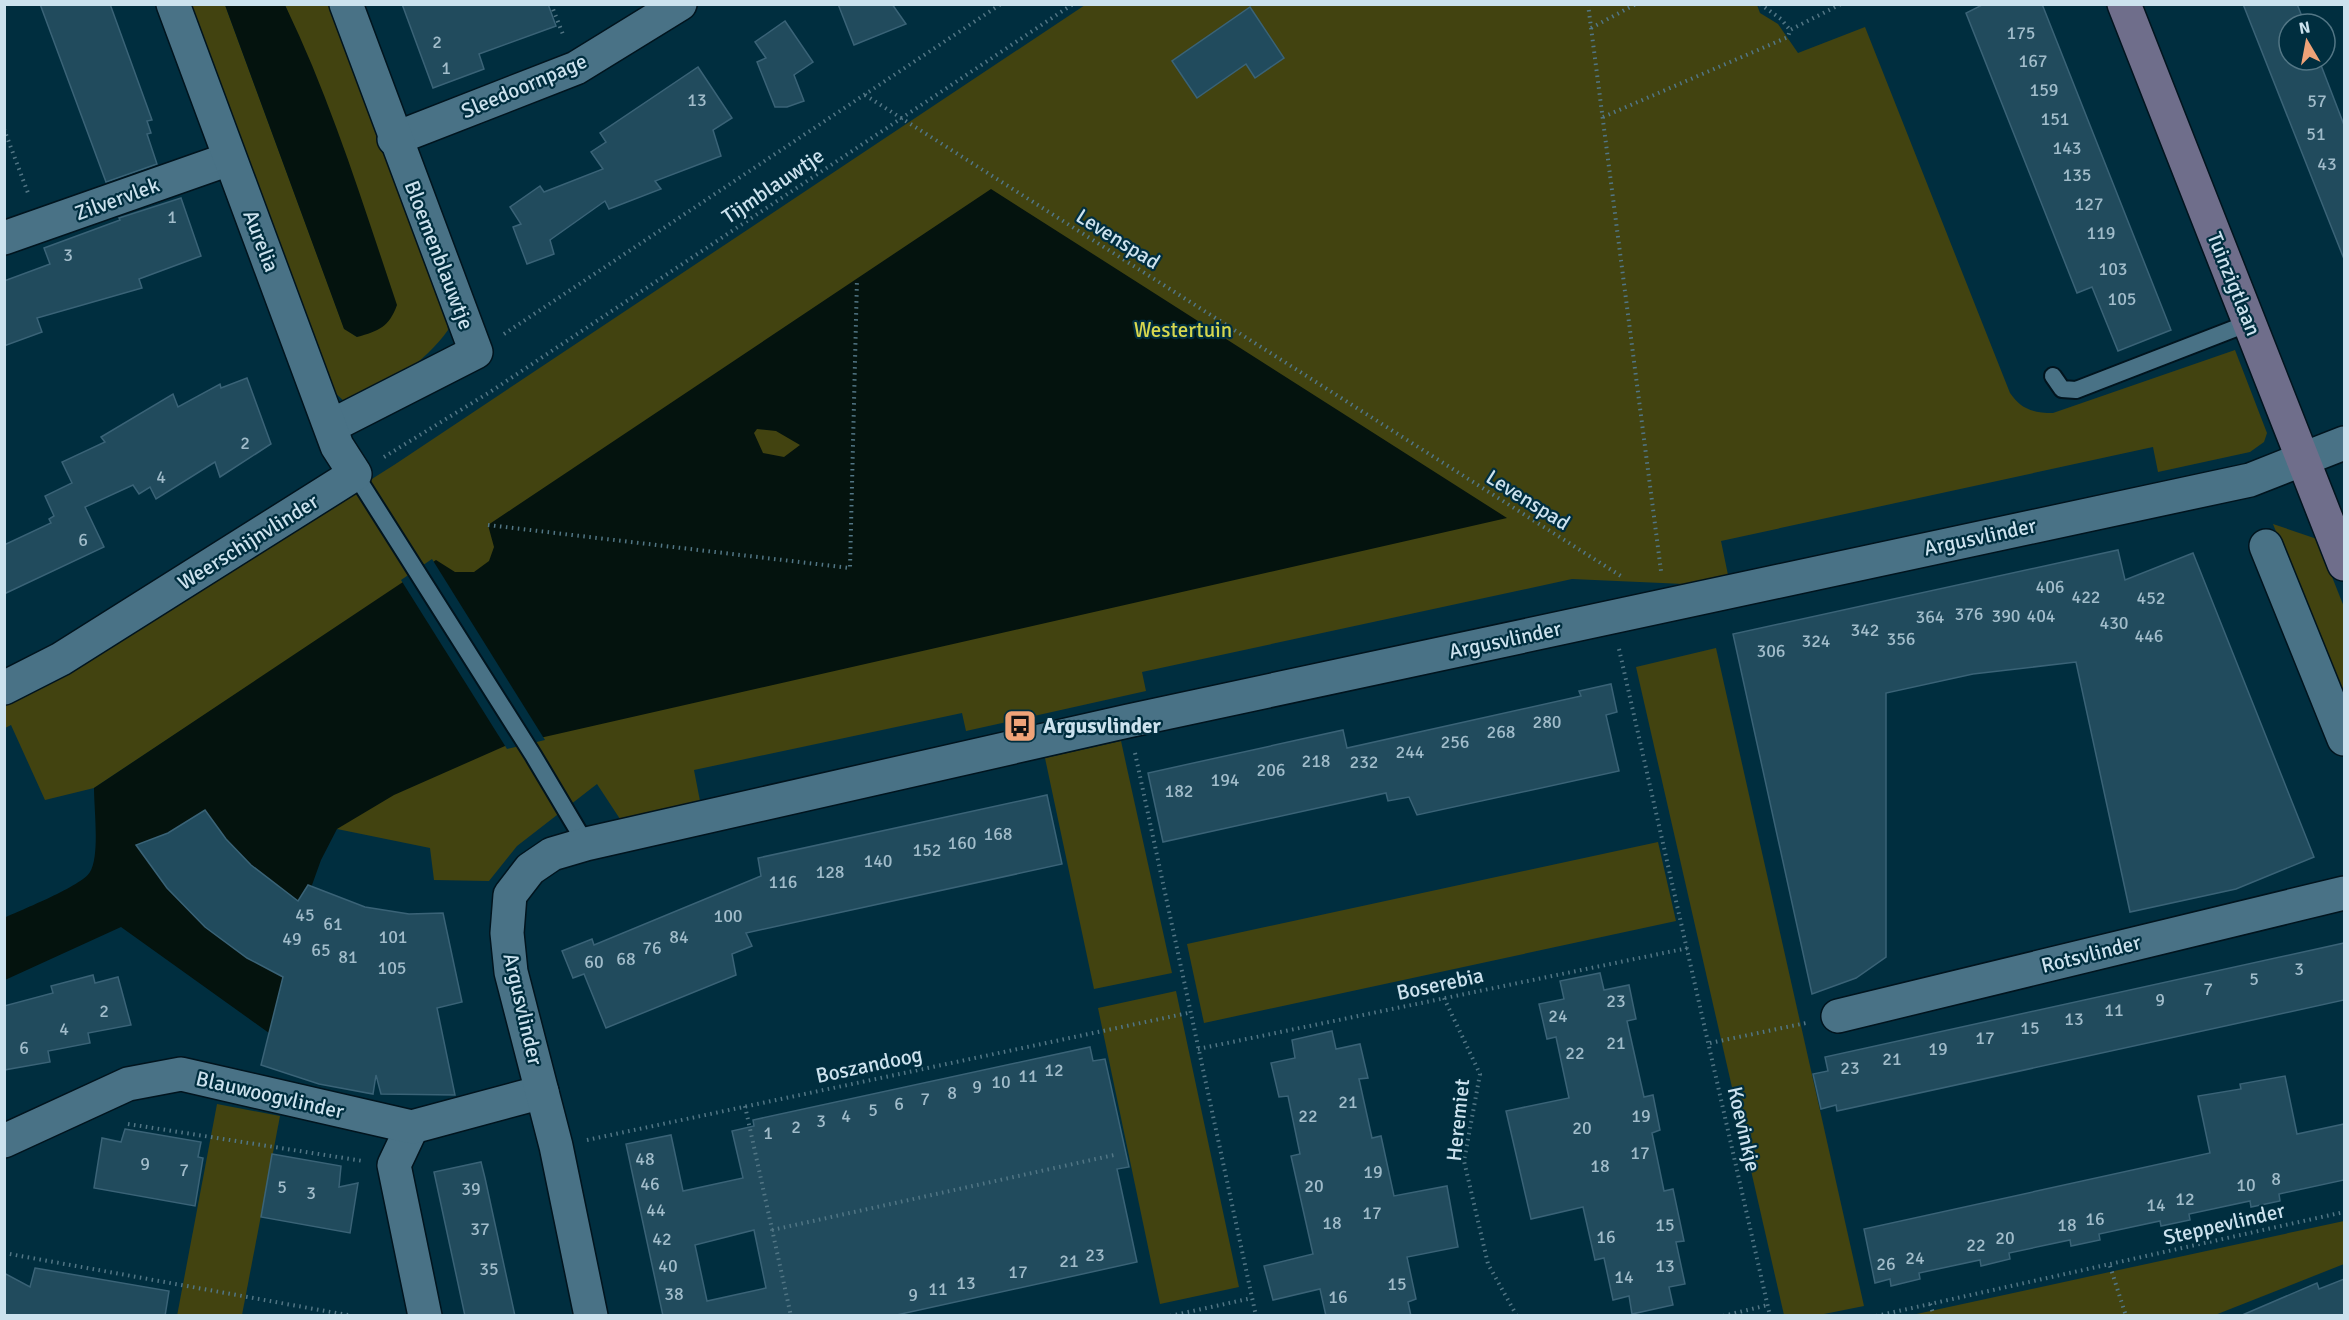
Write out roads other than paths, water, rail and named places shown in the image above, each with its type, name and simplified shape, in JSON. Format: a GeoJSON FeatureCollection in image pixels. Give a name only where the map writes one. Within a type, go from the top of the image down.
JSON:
{"type":"FeatureCollection","features":[{"type":"Feature","properties":{"kind":"street","name":"Aurelia"},"geometry":{"type":"LineString","coordinates":[[173,4],[337,446],[355,474]]}},
{"type":"Feature","properties":{"kind":"street","name":"Bloemenblauwtje"},"geometry":{"type":"LineString","coordinates":[[331,426],[476,352],[394,139],[346,4]]}},
{"type":"Feature","properties":{"kind":"street","name":"Sleedoornpage"},"geometry":{"type":"LineString","coordinates":[[394,139],[576,68],[680,4]]}},
{"type":"Feature","properties":{"kind":"street","name":"Tuinzigtlaan"},"geometry":{"type":"LineString","coordinates":[[2124,4],[2344,564]]}},
{"type":"Feature","properties":{"kind":"street","name":"Zilvervlek"},"geometry":{"type":"LineString","coordinates":[[4,238],[229,159]]}},
{"type":"Feature","properties":{"kind":"street","name":"Argusvlinder"},"geometry":{"type":"LineString","coordinates":[[591,1316],[556,1146],[511,972],[507,933],[510,895],[530,869],[552,854],[586,844],[1128,721],[2250,480],[2344,443]]}},
{"type":"Feature","properties":{"kind":"street","name":"Weerschijnvlinder"},"geometry":{"type":"LineString","coordinates":[[4,688],[61,659],[355,474]]}},
{"type":"Feature","properties":{"kind":"street"},"geometry":{"type":"LineString","coordinates":[[2266,546],[2344,739]]}},
{"type":"Feature","properties":{"kind":"street","name":"Rotsvlinder"},"geometry":{"type":"LineString","coordinates":[[1838,1016],[2344,892]]}},
{"type":"Feature","properties":{"kind":"street","name":"Blauwoogvlinder"},"geometry":{"type":"LineString","coordinates":[[4,1141],[128,1084],[181,1074],[412,1127],[542,1092]]}},
{"type":"Feature","properties":{"kind":"street"},"geometry":{"type":"LineString","coordinates":[[412,1127],[394,1166],[425,1316]]}},
{"type":"Feature","properties":{"kind":"lane"},"geometry":{"type":"LineString","coordinates":[[2053,376],[2062,389],[2076,390],[2249,323]]}},
{"type":"Feature","properties":{"kind":"lane"},"geometry":{"type":"LineString","coordinates":[[355,474],[533,755],[586,844]]}},
{"type":"Feature","properties":{"kind":"place","name":"Argusvlinder"},"geometry":{"type":"Point","coordinates":[1020,726]}},
{"type":"Feature","properties":{"kind":"park label","name":"Westertuin"},"geometry":{"type":"Point","coordinates":[1183,330]}}]}
